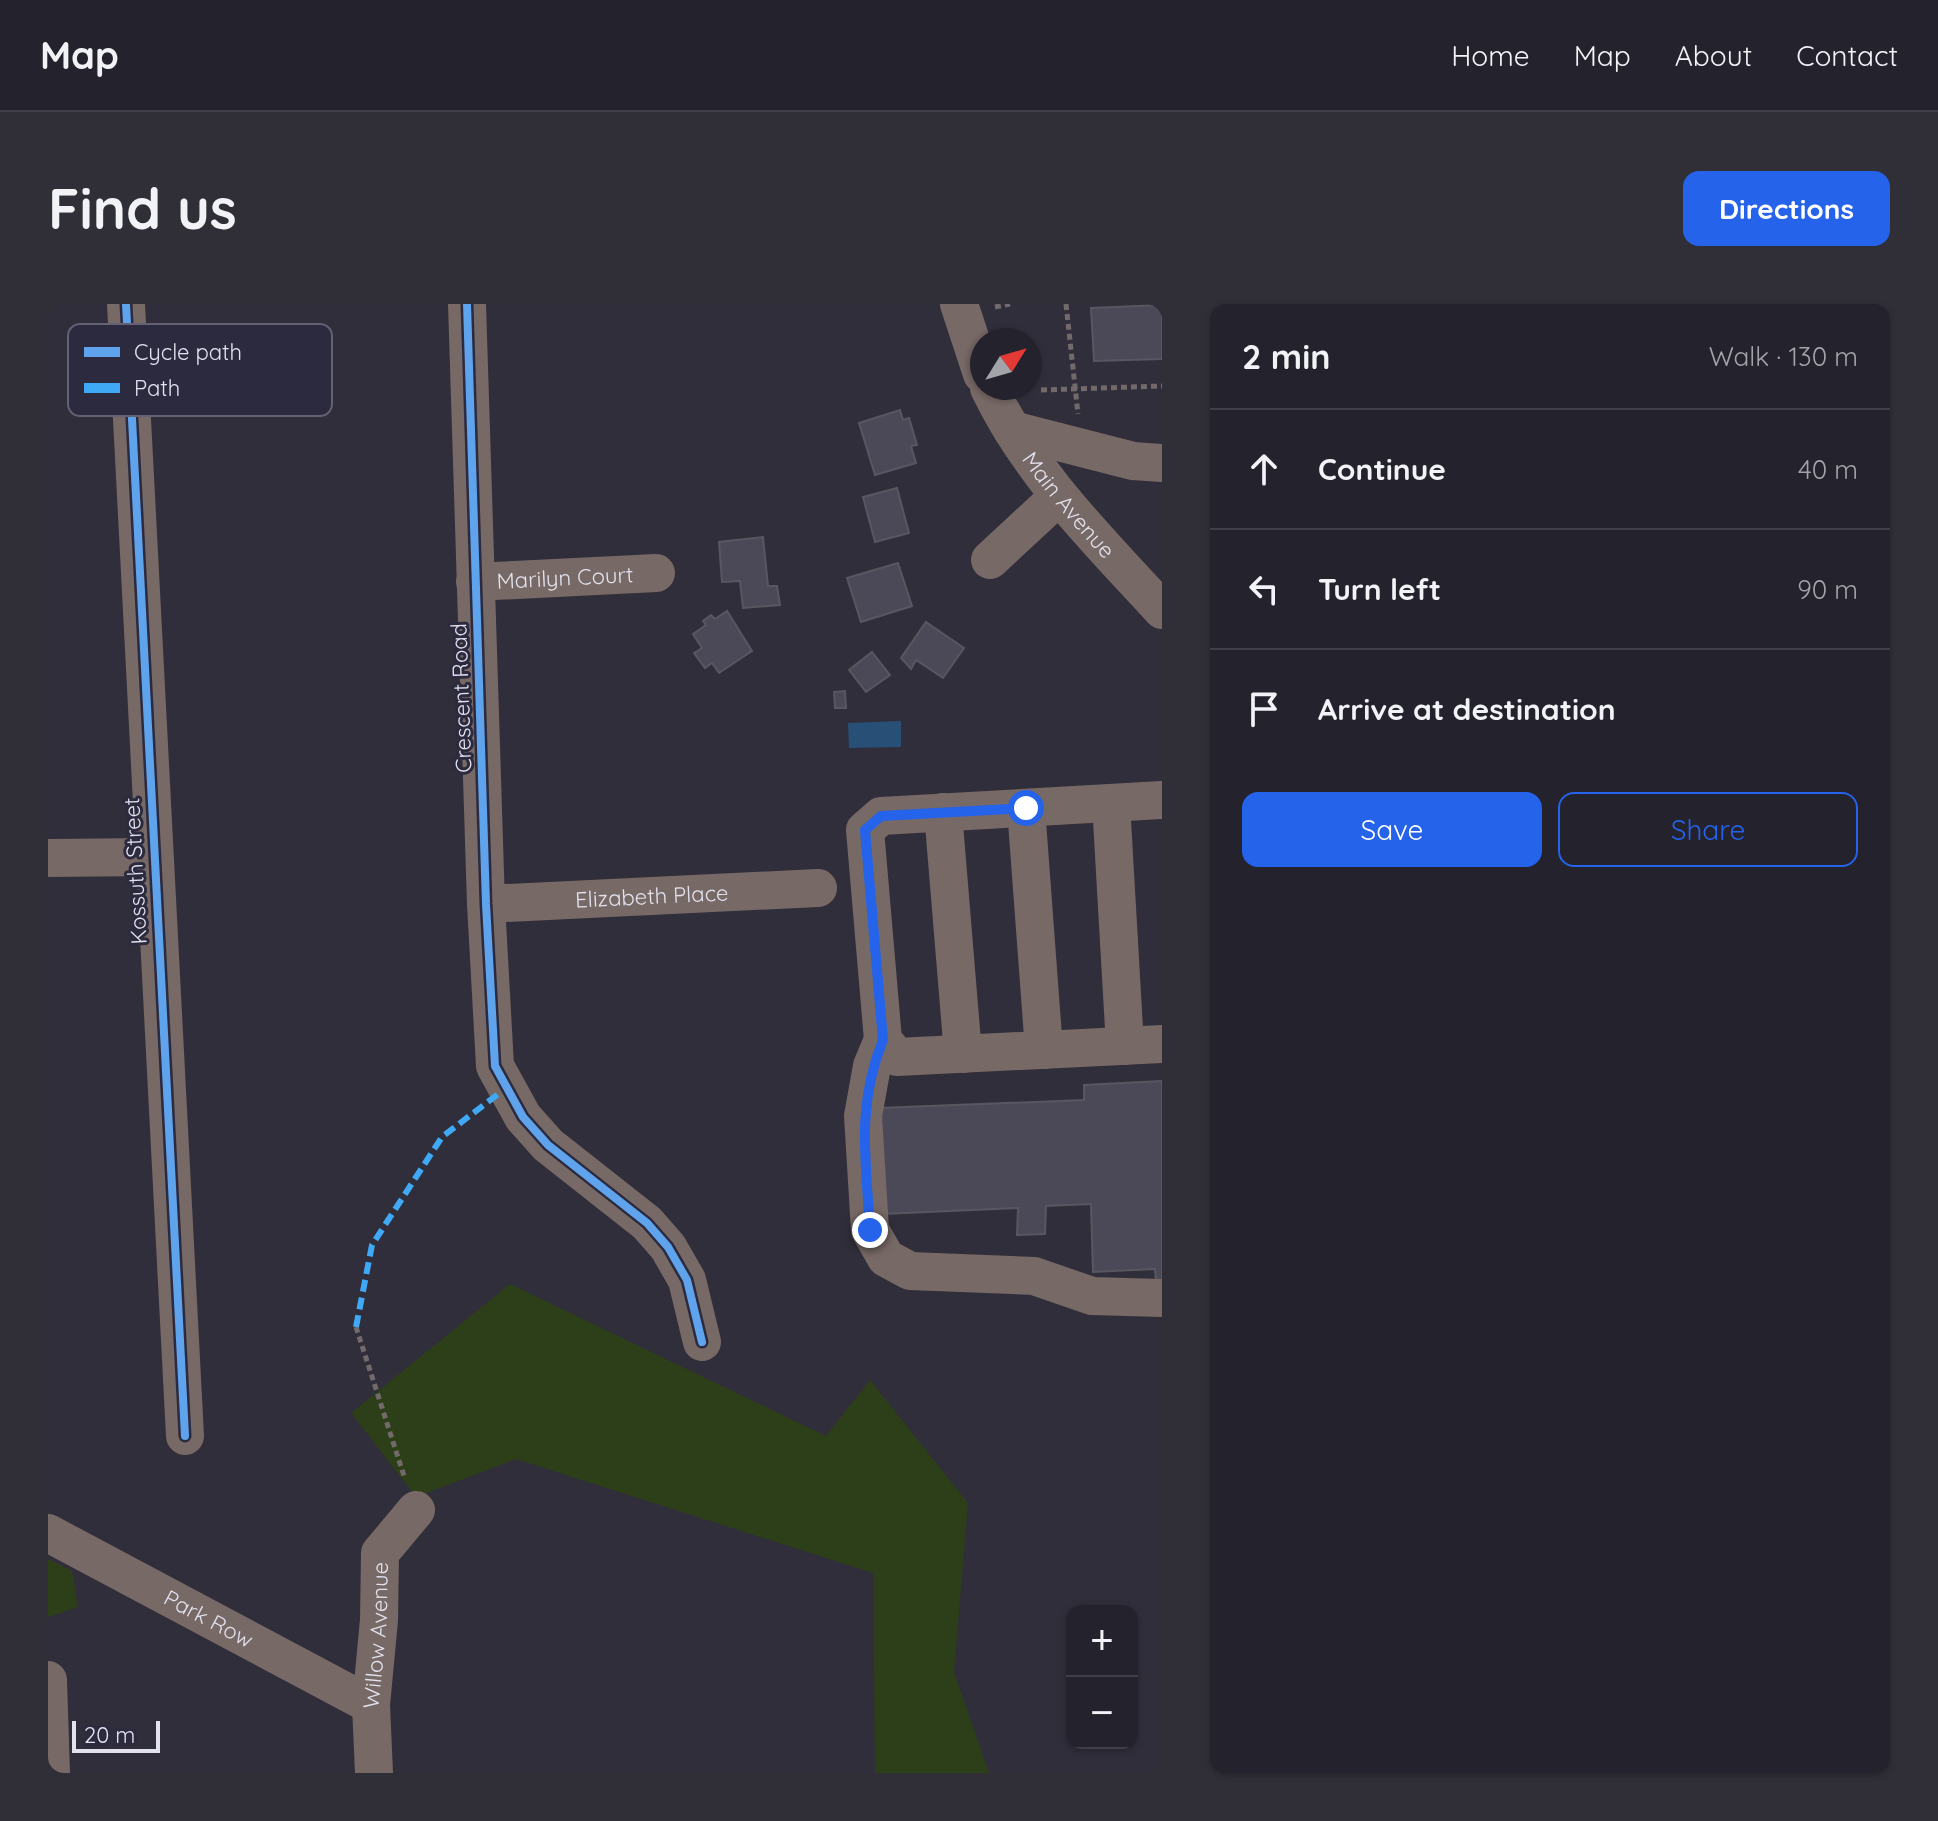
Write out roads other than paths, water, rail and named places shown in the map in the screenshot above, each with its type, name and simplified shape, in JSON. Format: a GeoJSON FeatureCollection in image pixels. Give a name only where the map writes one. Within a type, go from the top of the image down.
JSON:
{"type":"FeatureCollection","features":[{"type":"Feature","properties":{"kind":"street","name":"Kossuth Street"},"geometry":{"type":"LineString","coordinates":[[126,304],[127,324]]}},
{"type":"Feature","properties":{"kind":"street","name":"Crescent Road"},"geometry":{"type":"LineString","coordinates":[[467,304],[486,904],[495,1066],[523,1117],[548,1145],[647,1223],[668,1247],[687,1280],[702,1342]]}},
{"type":"Feature","properties":{"kind":"street"},"geometry":{"type":"LineString","coordinates":[[974,306],[977,328]]}},
{"type":"Feature","properties":{"kind":"street","name":"Main Avenue"},"geometry":{"type":"LineString","coordinates":[[996,400],[1012,430],[1059,496],[1162,610]]}},
{"type":"Feature","properties":{"kind":"street","name":"Kossuth Street"},"geometry":{"type":"LineString","coordinates":[[131,416],[152,857],[185,1436]]}},
{"type":"Feature","properties":{"kind":"street"},"geometry":{"type":"LineString","coordinates":[[1012,430],[1133,461],[1162,463]]}},
{"type":"Feature","properties":{"kind":"street"},"geometry":{"type":"LineString","coordinates":[[990,560],[1059,496]]}},
{"type":"Feature","properties":{"kind":"street","name":"Marilyn Court"},"geometry":{"type":"LineString","coordinates":[[475,582],[656,573]]}},
{"type":"Feature","properties":{"kind":"street"},"geometry":{"type":"LineString","coordinates":[[1162,800],[881,816],[865,830],[883,1040],[872,1066],[863,1116],[870,1230],[886,1258],[910,1271],[1034,1276],[1092,1296],[1162,1298]]}},
{"type":"Feature","properties":{"kind":"street"},"geometry":{"type":"LineString","coordinates":[[1111,803],[1125,1046]]}},
{"type":"Feature","properties":{"kind":"street"},"geometry":{"type":"LineString","coordinates":[[1026,808],[1044,1050]]}},
{"type":"Feature","properties":{"kind":"street"},"geometry":{"type":"LineString","coordinates":[[943,812],[963,1054]]}},
{"type":"Feature","properties":{"kind":"street"},"geometry":{"type":"LineString","coordinates":[[48,858],[152,857]]}},
{"type":"Feature","properties":{"kind":"street","name":"Elizabeth Place"},"geometry":{"type":"LineString","coordinates":[[486,904],[818,888]]}},
{"type":"Feature","properties":{"kind":"street"},"geometry":{"type":"LineString","coordinates":[[883,1040],[897,1057],[1162,1044]]}},
{"type":"Feature","properties":{"kind":"street","name":"Willow Avenue"},"geometry":{"type":"LineString","coordinates":[[374,1773],[371,1705],[379,1620],[380,1553],[416,1510]]}},
{"type":"Feature","properties":{"kind":"street","name":"Park Row"},"geometry":{"type":"LineString","coordinates":[[48,1533],[371,1705]]}},
{"type":"Feature","properties":{"kind":"street"},"geometry":{"type":"LineString","coordinates":[[48,1680],[51,1773]]}},
{"type":"Feature","properties":{"kind":"water"},"geometry":{"type":"Polygon","coordinates":[[[901,721],[901,747],[849,748],[848,723],[901,721]]]}}]}
